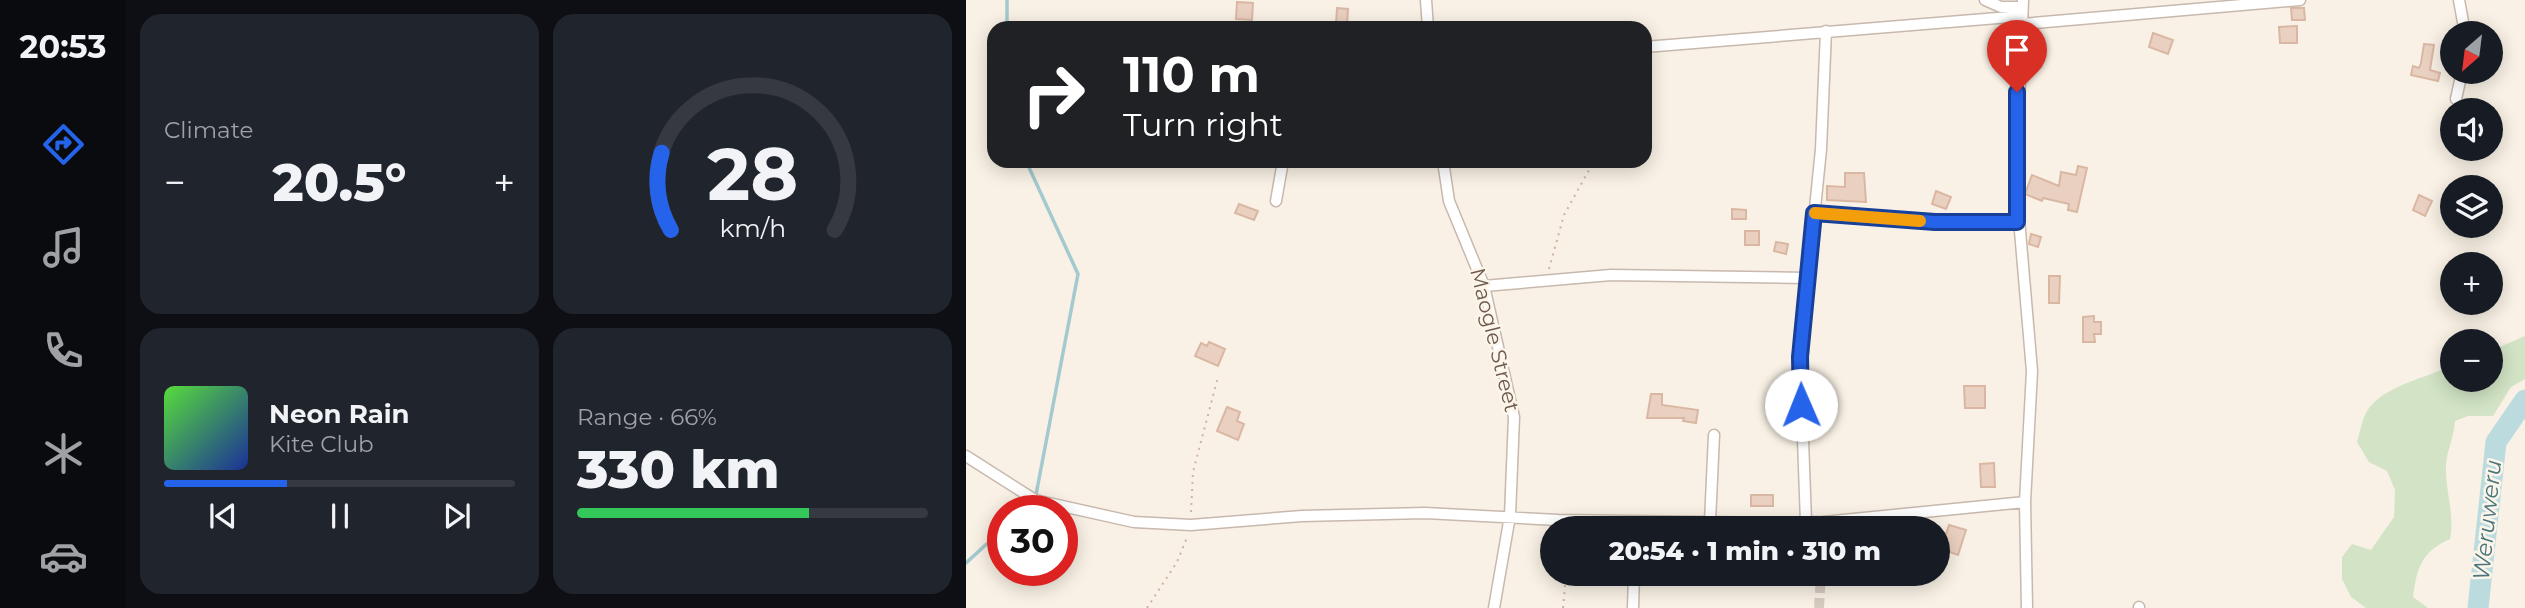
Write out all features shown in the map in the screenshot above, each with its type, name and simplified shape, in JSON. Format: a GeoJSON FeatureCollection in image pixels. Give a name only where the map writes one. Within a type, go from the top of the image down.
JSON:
{"type":"FeatureCollection","features":[{"type":"Feature","properties":{"kind":"street"},"geometry":{"type":"LineString","coordinates":[[1426,0],[1428,21]]}},
{"type":"Feature","properties":{"kind":"street"},"geometry":{"type":"LineString","coordinates":[[1985,0],[2022,12]]}},
{"type":"Feature","properties":{"kind":"street"},"geometry":{"type":"LineString","coordinates":[[1652,46],[2022,12],[2300,0]]}},
{"type":"Feature","properties":{"kind":"street"},"geometry":{"type":"LineString","coordinates":[[2459,0],[2463,21]]}},
{"type":"Feature","properties":{"kind":"street"},"geometry":{"type":"LineString","coordinates":[[2022,12],[2018,69],[2017,222],[2032,371],[2025,502],[2027,608]]}},
{"type":"Feature","properties":{"kind":"street"},"geometry":{"type":"LineString","coordinates":[[1805,516],[1800,357],[1821,149],[1826,30]]}},
{"type":"Feature","properties":{"kind":"street"},"geometry":{"type":"LineString","coordinates":[[1276,201],[1282,168]]}},
{"type":"Feature","properties":{"kind":"street","name":"Maogle Street"},"geometry":{"type":"LineString","coordinates":[[1444,168],[1450,201],[1484,286],[1514,416],[1510,516],[1494,608]]}},
{"type":"Feature","properties":{"kind":"street"},"geometry":{"type":"LineString","coordinates":[[1814,213],[1935,222],[2017,222]]}},
{"type":"Feature","properties":{"kind":"street"},"geometry":{"type":"LineString","coordinates":[[1484,286],[1661,274],[1806,278]]}},
{"type":"Feature","properties":{"kind":"street"},"geometry":{"type":"LineString","coordinates":[[1710,516],[1714,435]]}},
{"type":"Feature","properties":{"kind":"street"},"geometry":{"type":"LineString","coordinates":[[966,456],[1035,500],[1134,522],[1191,524],[1353,513],[1540,518]]}},
{"type":"Feature","properties":{"kind":"street"},"geometry":{"type":"LineString","coordinates":[[1871,516],[2025,502]]}},
{"type":"Feature","properties":{"kind":"street"},"geometry":{"type":"LineString","coordinates":[[1633,608],[1634,586]]}},
{"type":"Feature","properties":{"kind":"path"},"geometry":{"type":"LineString","coordinates":[[1548,281],[1555,243],[1564,215],[1590,168]]}},
{"type":"Feature","properties":{"kind":"path"},"geometry":{"type":"LineString","coordinates":[[1147,608],[1177,562],[1191,524],[1193,472],[1217,377]]}},
{"type":"Feature","properties":{"kind":"path"},"geometry":{"type":"LineString","coordinates":[[1563,608],[1565,586]]}},
{"type":"Feature","properties":{"kind":"green space"},"geometry":{"type":"Polygon","coordinates":[[[2525,336],[2525,379],[2511,387],[2493,416],[2468,416],[2455,421],[2446,465],[2450,539],[2433,549],[2422,562],[2413,597],[2428,608],[2366,608],[2351,597],[2342,579],[2342,557],[2352,544],[2371,550],[2394,517],[2395,490],[2387,471],[2369,462],[2357,442],[2367,411],[2374,402],[2394,389],[2440,370],[2440,392],[2503,392],[2503,345],[2525,336]]]}},
{"type":"Feature","properties":{"kind":"building"},"geometry":{"type":"Polygon","coordinates":[[[1237,2],[1253,3],[1252,20],[1236,19],[1237,2]]]}},
{"type":"Feature","properties":{"kind":"building"},"geometry":{"type":"Polygon","coordinates":[[[1337,8],[1348,9],[1347,21],[1336,21],[1337,8]]]}},
{"type":"Feature","properties":{"kind":"building"},"geometry":{"type":"Polygon","coordinates":[[[2291,8],[2304,8],[2305,20],[2292,20],[2291,8]]]}},
{"type":"Feature","properties":{"kind":"building"},"geometry":{"type":"Polygon","coordinates":[[[2297,26],[2297,43],[2280,43],[2279,27],[2297,26]]]}},
{"type":"Feature","properties":{"kind":"building"},"geometry":{"type":"Polygon","coordinates":[[[2153,33],[2173,40],[2168,54],[2149,47],[2153,33]]]}},
{"type":"Feature","properties":{"kind":"building"},"geometry":{"type":"Polygon","coordinates":[[[2424,44],[2434,45],[2430,70],[2440,73],[2438,81],[2411,75],[2413,66],[2419,68],[2424,44]]]}},
{"type":"Feature","properties":{"kind":"building"},"geometry":{"type":"Polygon","coordinates":[[[2078,166],[2087,168],[2077,212],[2068,210],[2069,204],[2043,198],[2042,201],[2025,194],[2032,175],[2059,186],[2061,172],[2076,175],[2078,166]]]}},
{"type":"Feature","properties":{"kind":"building"},"geometry":{"type":"Polygon","coordinates":[[[1845,173],[1864,173],[1866,202],[1827,200],[1827,186],[1845,187],[1845,173]]]}},
{"type":"Feature","properties":{"kind":"building"},"geometry":{"type":"Polygon","coordinates":[[[1936,191],[1951,197],[1946,209],[1932,204],[1936,191]]]}},
{"type":"Feature","properties":{"kind":"building"},"geometry":{"type":"Polygon","coordinates":[[[2419,195],[2432,201],[2425,216],[2413,210],[2419,195]]]}},
{"type":"Feature","properties":{"kind":"building"},"geometry":{"type":"Polygon","coordinates":[[[1239,204],[1258,211],[1254,220],[1235,213],[1239,204]]]}},
{"type":"Feature","properties":{"kind":"building"},"geometry":{"type":"Polygon","coordinates":[[[1732,209],[1746,210],[1746,219],[1732,219],[1732,209]]]}},
{"type":"Feature","properties":{"kind":"building"},"geometry":{"type":"Polygon","coordinates":[[[1745,231],[1759,231],[1759,245],[1745,245],[1745,231]]]}},
{"type":"Feature","properties":{"kind":"building"},"geometry":{"type":"Polygon","coordinates":[[[2031,234],[2041,237],[2038,247],[2029,244],[2031,234]]]}},
{"type":"Feature","properties":{"kind":"building"},"geometry":{"type":"Polygon","coordinates":[[[1776,242],[1788,244],[1786,254],[1774,251],[1776,242]]]}},
{"type":"Feature","properties":{"kind":"building"},"geometry":{"type":"Polygon","coordinates":[[[2049,276],[2060,276],[2059,303],[2049,303],[2049,276]]]}},
{"type":"Feature","properties":{"kind":"building"},"geometry":{"type":"Polygon","coordinates":[[[2094,316],[2094,322],[2101,322],[2101,334],[2094,334],[2095,342],[2083,342],[2083,317],[2094,316]]]}},
{"type":"Feature","properties":{"kind":"building"},"geometry":{"type":"Polygon","coordinates":[[[1209,342],[1225,349],[1218,366],[1195,356],[1201,343],[1207,346],[1209,342]]]}},
{"type":"Feature","properties":{"kind":"building"},"geometry":{"type":"Polygon","coordinates":[[[1964,386],[1985,386],[1985,408],[1965,408],[1964,386]]]}},
{"type":"Feature","properties":{"kind":"building"},"geometry":{"type":"Polygon","coordinates":[[[1651,394],[1662,394],[1662,405],[1698,410],[1696,423],[1683,421],[1684,418],[1647,418],[1651,394]]]}},
{"type":"Feature","properties":{"kind":"building"},"geometry":{"type":"Polygon","coordinates":[[[1227,407],[1240,412],[1237,421],[1244,424],[1238,440],[1217,431],[1227,407]]]}},
{"type":"Feature","properties":{"kind":"building"},"geometry":{"type":"Polygon","coordinates":[[[1994,463],[1995,487],[1981,487],[1980,464],[1994,463]]]}},
{"type":"Feature","properties":{"kind":"building"},"geometry":{"type":"Polygon","coordinates":[[[1751,495],[1773,495],[1773,506],[1751,506],[1751,495]]]}},
{"type":"Feature","properties":{"kind":"building"},"geometry":{"type":"Polygon","coordinates":[[[1950,525],[1966,530],[1958,555],[1950,552],[1950,525]]]}},
{"type":"Feature","properties":{"kind":"waterway"},"geometry":{"type":"LineString","coordinates":[[1007,0],[1007,21]]}},
{"type":"Feature","properties":{"kind":"waterway"},"geometry":{"type":"LineString","coordinates":[[1029,168],[1078,274],[1036,495]]}},
{"type":"Feature","properties":{"kind":"waterway","name":"Weruweru"},"geometry":{"type":"LineString","coordinates":[[2478,608],[2496,442],[2525,400]]}},
{"type":"Feature","properties":{"kind":"waterway"},"geometry":{"type":"LineString","coordinates":[[966,563],[987,544]]}},
{"type":"Feature","properties":{"kind":"tunnel"},"geometry":{"type":"LineString","coordinates":[[1819,608],[1820,586]]}},
{"type":"Feature","properties":{"kind":"slow traffic"},"geometry":{"type":"LineString","coordinates":[[1815,213],[1920,221]]}},
{"type":"Feature","properties":{"kind":"route"},"geometry":{"type":"LineString","coordinates":[[1801,405],[1800,357],[1814,213],[1935,222],[2017,222],[2017,92]]}}]}
